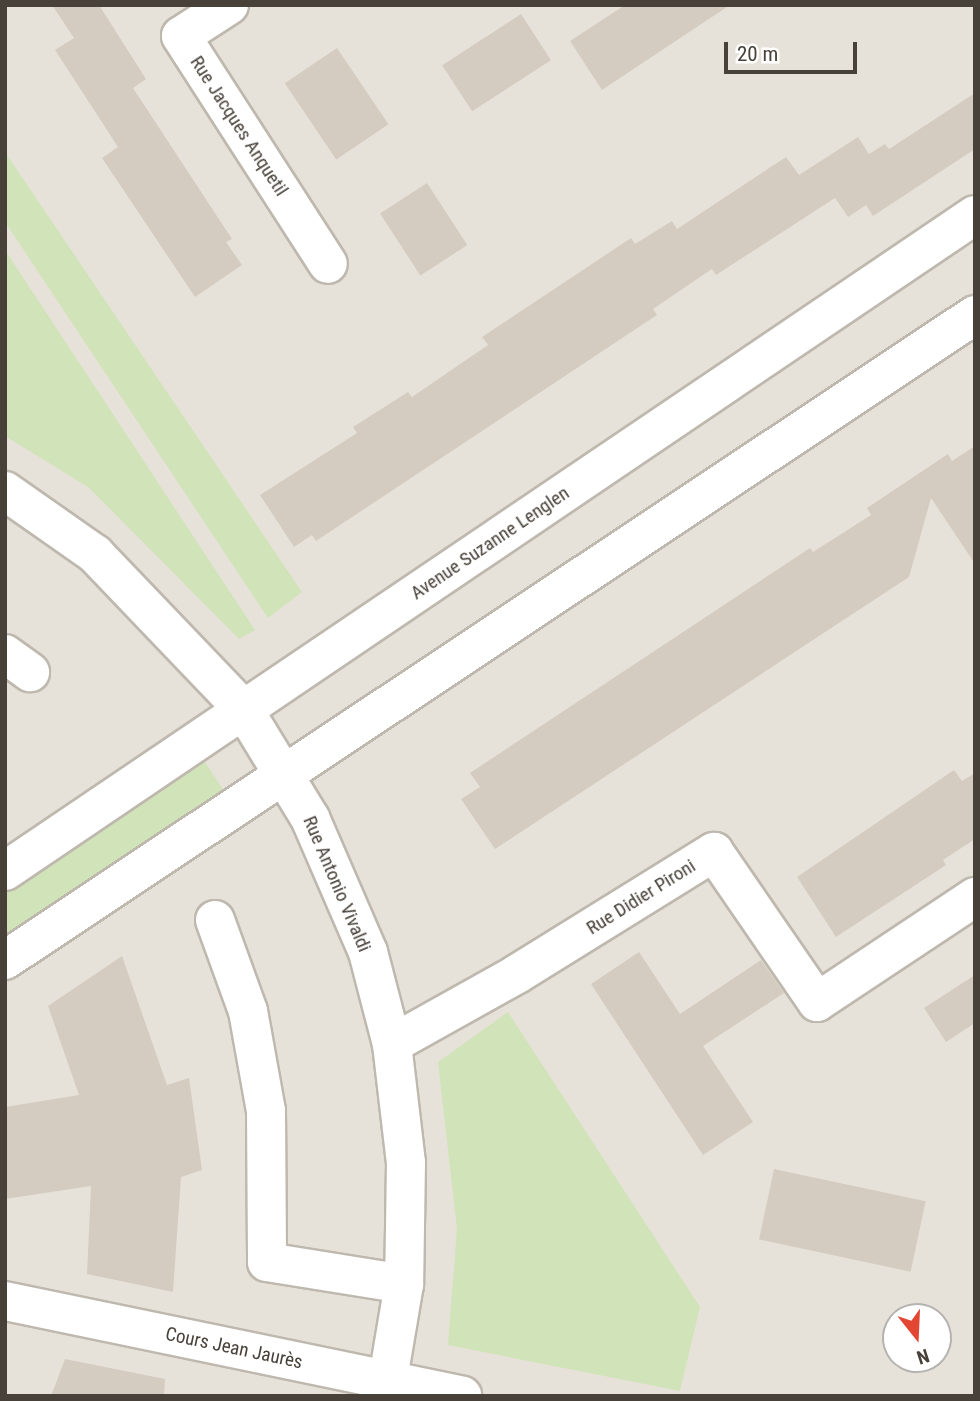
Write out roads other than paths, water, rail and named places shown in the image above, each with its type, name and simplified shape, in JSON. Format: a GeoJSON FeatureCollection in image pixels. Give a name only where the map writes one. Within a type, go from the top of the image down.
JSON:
{"type":"FeatureCollection","features":[{"type":"Feature","properties":{"kind":"street","name":"Rue Jacques Anquetil"},"geometry":{"type":"LineString","coordinates":[[229,5],[181,36],[328,264]]}},
{"type":"Feature","properties":{"kind":"street","name":"Avenue Suzanne Lenglen"},"geometry":{"type":"LineString","coordinates":[[5,871],[975,215]]}},
{"type":"Feature","properties":{"kind":"street"},"geometry":{"type":"LineString","coordinates":[[5,960],[975,315]]}},
{"type":"Feature","properties":{"kind":"street","name":"Rue Antonio Vivaldi"},"geometry":{"type":"LineString","coordinates":[[5,491],[95,554],[244,710],[286,773],[368,952],[392,1044],[406,1163],[404,1284],[387,1388]]}},
{"type":"Feature","properties":{"kind":"street","name":"Rue Didier Pironi"},"geometry":{"type":"LineString","coordinates":[[392,1044],[517,974],[713,852],[817,1002],[975,897]]}},
{"type":"Feature","properties":{"kind":"street"},"geometry":{"type":"LineString","coordinates":[[215,920],[248,1011],[266,1111],[267,1262],[404,1284]]}},
{"type":"Feature","properties":{"kind":"street","name":"Cours Jean Jaurès"},"geometry":{"type":"LineString","coordinates":[[5,1301],[387,1388],[462,1396]]}}]}
